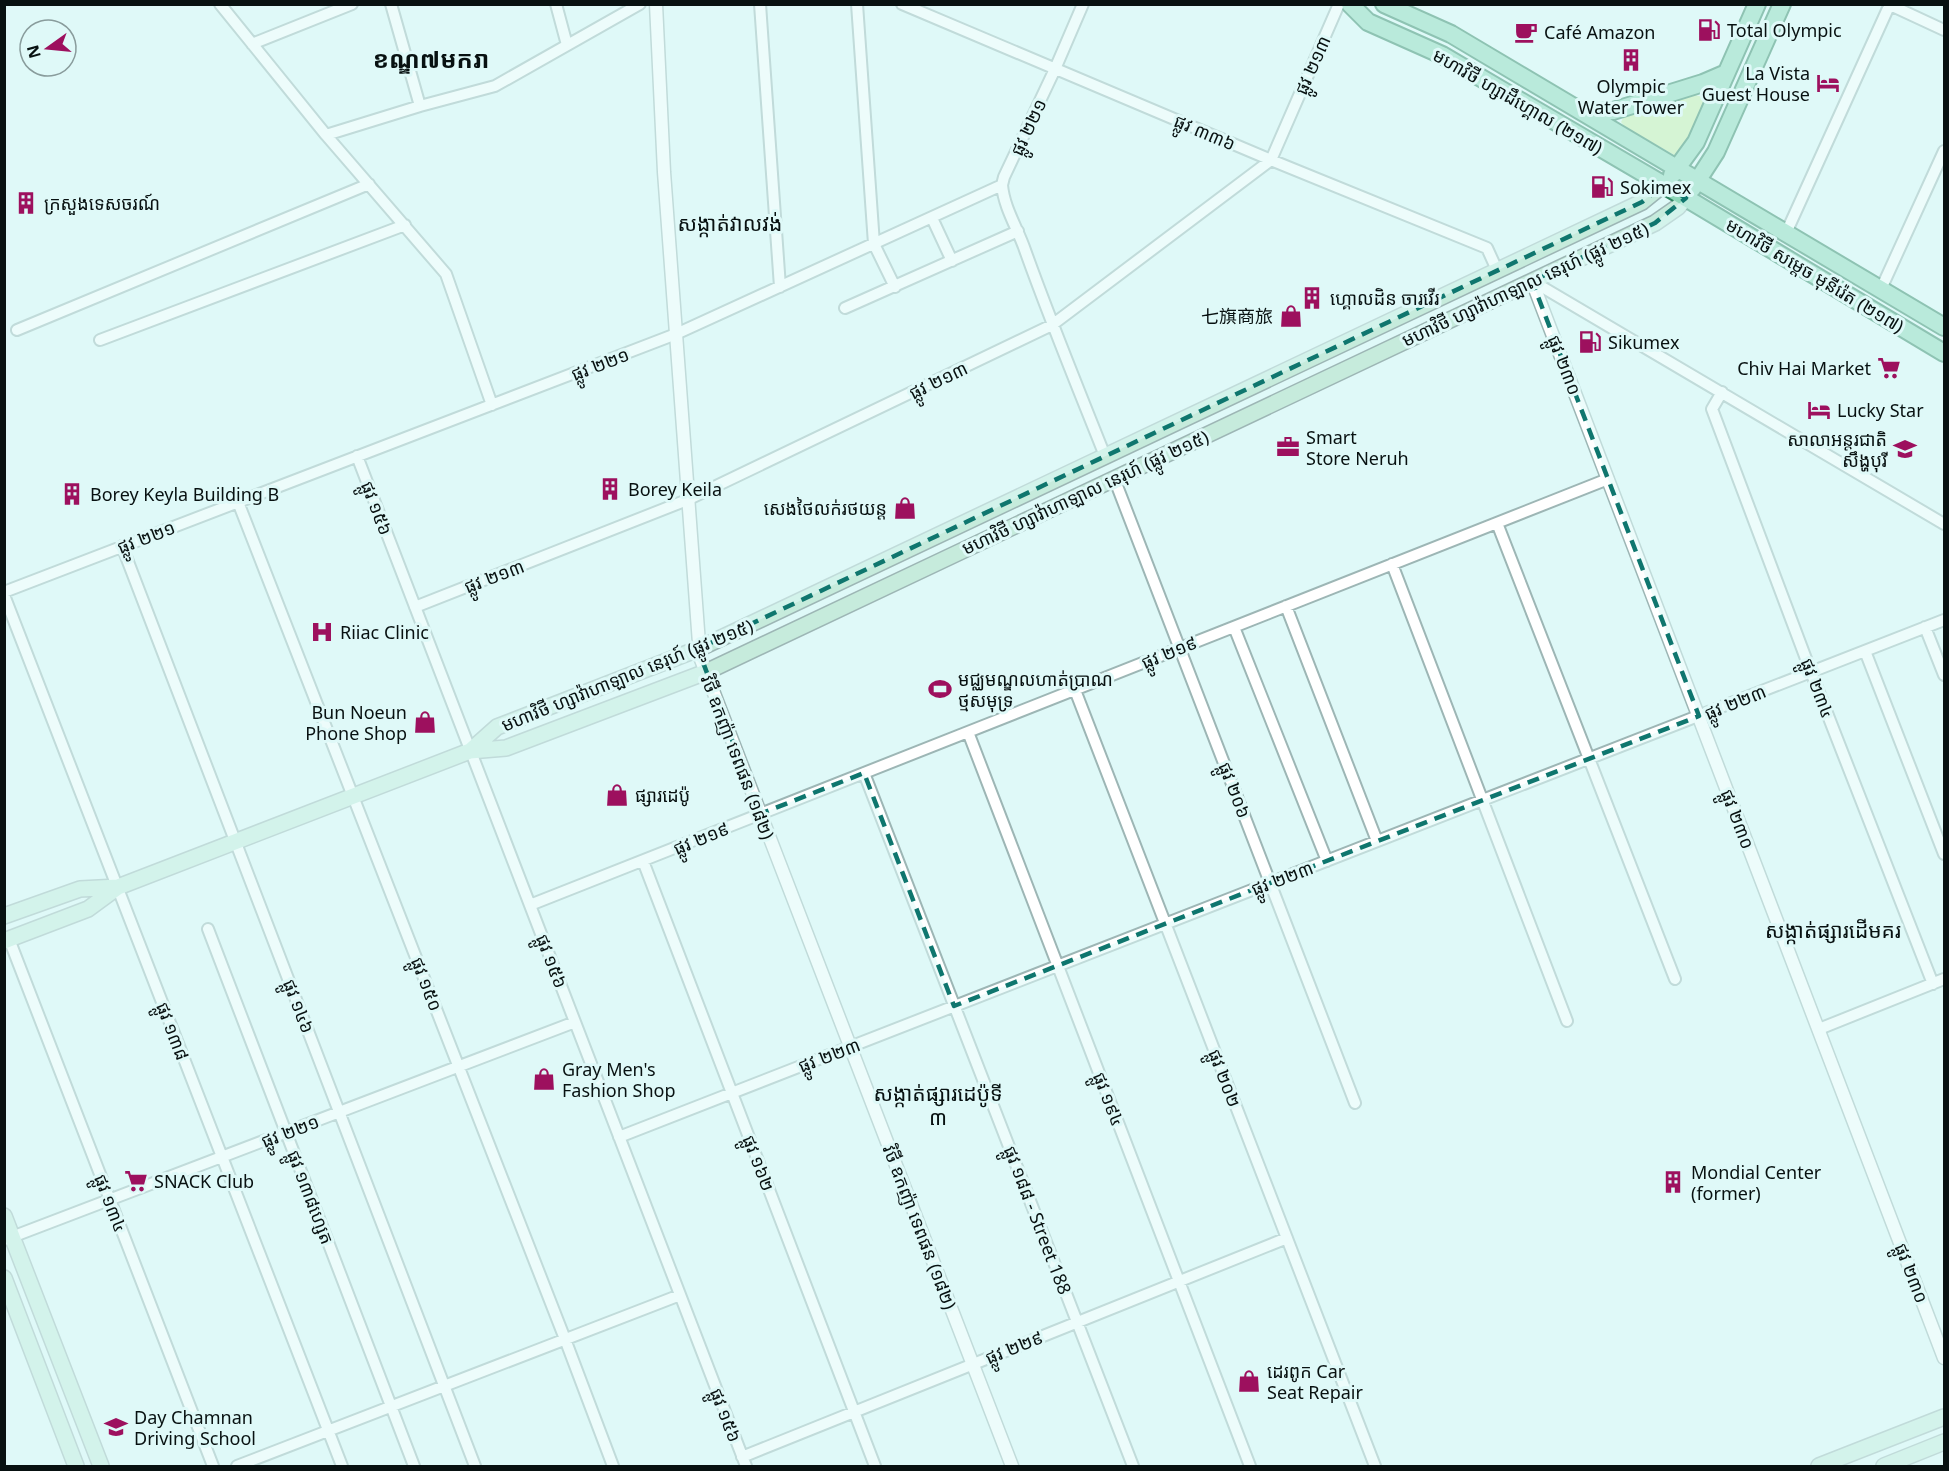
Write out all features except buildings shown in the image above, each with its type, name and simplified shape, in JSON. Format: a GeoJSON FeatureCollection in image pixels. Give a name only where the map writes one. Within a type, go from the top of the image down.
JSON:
{"type":"FeatureCollection","features":[{"type":"Feature","properties":{"kind":"main road","name":"មហាវិថី ហ្សាដឹហ្គោល (២១៧)"},"geometry":{"type":"LineString","coordinates":[[1350,4],[1368,22],[1442,55],[1686,198]]}},
{"type":"Feature","properties":{"kind":"main road","name":"មហាវិថី ហ្សាដឹហ្គោល (២១៧)"},"geometry":{"type":"LineString","coordinates":[[1384,4],[1451,34],[1698,180]]}},
{"type":"Feature","properties":{"kind":"main road"},"geometry":{"type":"LineString","coordinates":[[1663,185],[1696,142],[1724,74],[1757,4]]}},
{"type":"Feature","properties":{"kind":"main road"},"geometry":{"type":"LineString","coordinates":[[1686,198],[1716,152],[1782,4]]}},
{"type":"Feature","properties":{"kind":"main road"},"geometry":{"type":"LineString","coordinates":[[1585,113],[1613,111],[1703,83],[1724,74]]}},
{"type":"Feature","properties":{"kind":"main road","name":"មហាវិថី សម្តេច មុនីរ៉េត (២១៧)"},"geometry":{"type":"LineString","coordinates":[[1698,180],[1944,327]]}},
{"type":"Feature","properties":{"kind":"main road","name":"មហាវិថី ហ្សាវ៉ាហាឡាល នេរុហ៍ (ផ្លូវ ២១៥)"},"geometry":{"type":"LineString","coordinates":[[470,751],[497,727],[698,649],[1642,202],[1663,185]]}},
{"type":"Feature","properties":{"kind":"main road","name":"មហាវិថី ហ្សាវ៉ាហាឡាល នេរុហ៍ (ផ្លូវ ២១៥)"},"geometry":{"type":"LineString","coordinates":[[7,940],[88,909],[118,887],[235,841],[470,751],[506,748],[706,672],[1656,223],[1686,198]]}},
{"type":"Feature","properties":{"kind":"main road","name":"មហាវិថី សម្តេច មុនីរ៉េត (២១៧)"},"geometry":{"type":"LineString","coordinates":[[1686,198],[1944,353]]}},
{"type":"Feature","properties":{"kind":"main road","name":"មហាវិថី ហ្សាវ៉ាហាឡាល នេរុហ៍ (ផ្លូវ ២១៥)"},"geometry":{"type":"LineString","coordinates":[[4,916],[80,889],[118,887]]}},
{"type":"Feature","properties":{"kind":"main road"},"geometry":{"type":"LineString","coordinates":[[4,1216],[9,1238],[101,1467]]}},
{"type":"Feature","properties":{"kind":"main road"},"geometry":{"type":"LineString","coordinates":[[4,1278],[76,1467]]}},
{"type":"Feature","properties":{"kind":"main road"},"geometry":{"type":"LineString","coordinates":[[1819,1467],[1944,1417]]}},
{"type":"Feature","properties":{"kind":"main road"},"geometry":{"type":"LineString","coordinates":[[1884,1467],[1944,1442]]}},
{"type":"Feature","properties":{"kind":"street"},"geometry":{"type":"LineString","coordinates":[[220,4],[326,135],[446,274],[492,405]]}},
{"type":"Feature","properties":{"kind":"street"},"geometry":{"type":"LineString","coordinates":[[252,44],[352,4]]}},
{"type":"Feature","properties":{"kind":"street"},"geometry":{"type":"LineString","coordinates":[[391,4],[420,106]]}},
{"type":"Feature","properties":{"kind":"street"},"geometry":{"type":"LineString","coordinates":[[556,4],[567,45]]}},
{"type":"Feature","properties":{"kind":"street"},"geometry":{"type":"LineString","coordinates":[[326,135],[495,86],[640,4]]}},
{"type":"Feature","properties":{"kind":"street","name":"វិថី ឧកញ៉ា ទេពផន (១៨២)"},"geometry":{"type":"LineString","coordinates":[[656,4],[664,172],[698,649],[1012,1467]]}},
{"type":"Feature","properties":{"kind":"street"},"geometry":{"type":"LineString","coordinates":[[760,4],[780,287]]}},
{"type":"Feature","properties":{"kind":"street"},"geometry":{"type":"LineString","coordinates":[[857,4],[874,244],[895,287]]}},
{"type":"Feature","properties":{"kind":"street","name":"ផ្លូវ ៣៣៦"},"geometry":{"type":"LineString","coordinates":[[902,4],[1271,160],[1487,248],[1497,270]]}},
{"type":"Feature","properties":{"kind":"street","name":"ផ្លូវ ២២១"},"geometry":{"type":"LineString","coordinates":[[4,593],[676,334],[1002,186],[1004,177],[1083,4]]}},
{"type":"Feature","properties":{"kind":"street","name":"ផ្លូវ ២១៣"},"geometry":{"type":"LineString","coordinates":[[415,607],[687,500],[1052,325],[1271,160],[1339,4]]}},
{"type":"Feature","properties":{"kind":"street"},"geometry":{"type":"LineString","coordinates":[[1786,233],[1889,5],[1944,30]]}},
{"type":"Feature","properties":{"kind":"street"},"geometry":{"type":"LineString","coordinates":[[1881,289],[1944,151]]}},
{"type":"Feature","properties":{"kind":"street"},"geometry":{"type":"LineString","coordinates":[[17,330],[369,184]]}},
{"type":"Feature","properties":{"kind":"street"},"geometry":{"type":"LineString","coordinates":[[1002,186],[1003,197],[1018,231],[1052,325],[1106,456]]}},
{"type":"Feature","properties":{"kind":"street"},"geometry":{"type":"LineString","coordinates":[[932,218],[952,261]]}},
{"type":"Feature","properties":{"kind":"street"},"geometry":{"type":"LineString","coordinates":[[100,340],[405,225]]}},
{"type":"Feature","properties":{"kind":"street"},"geometry":{"type":"LineString","coordinates":[[845,308],[1018,231]]}},
{"type":"Feature","properties":{"kind":"street"},"geometry":{"type":"LineString","coordinates":[[1532,281],[1944,524]]}},
{"type":"Feature","properties":{"kind":"street","name":"ផ្លូវ ២៣០"},"geometry":{"type":"LineString","coordinates":[[1532,281],[1819,1029],[1940,1335],[1944,1358]]}},
{"type":"Feature","properties":{"kind":"street","name":"ផ្លូវ ២៣៤"},"geometry":{"type":"LineString","coordinates":[[1722,392],[1712,409],[1811,672],[1933,984]]}},
{"type":"Feature","properties":{"kind":"street","name":"ផ្លូវ ១៥៦"},"geometry":{"type":"LineString","coordinates":[[357,456],[744,1462]]}},
{"type":"Feature","properties":{"kind":"street","name":"ផ្លូវ ២០៦"},"geometry":{"type":"LineString","coordinates":[[1114,478],[1355,1102]]}},
{"type":"Feature","properties":{"kind":"street","name":"ផ្លូវ ២១៩"},"geometry":{"type":"LineString","coordinates":[[530,905],[1608,479]]}},
{"type":"Feature","properties":{"kind":"street","name":"ផ្លូវ ១៥០"},"geometry":{"type":"LineString","coordinates":[[238,502],[613,1467]]}},
{"type":"Feature","properties":{"kind":"street"},"geometry":{"type":"LineString","coordinates":[[1497,523],[1675,979]]}},
{"type":"Feature","properties":{"kind":"street","name":"ផ្លូវ ១៤៦"},"geometry":{"type":"LineString","coordinates":[[122,546],[475,1467]]}},
{"type":"Feature","properties":{"kind":"street"},"geometry":{"type":"LineString","coordinates":[[1392,564],[1567,1021]]}},
{"type":"Feature","properties":{"kind":"street","name":"ផ្លូវ ១៣៨"},"geometry":{"type":"LineString","coordinates":[[4,593],[342,1467]]}},
{"type":"Feature","properties":{"kind":"street"},"geometry":{"type":"LineString","coordinates":[[1286,606],[1377,841]]}},
{"type":"Feature","properties":{"kind":"street","name":"ផ្លូវ ២២៣"},"geometry":{"type":"LineString","coordinates":[[619,1137],[1944,620]]}},
{"type":"Feature","properties":{"kind":"street"},"geometry":{"type":"LineString","coordinates":[[1234,627],[1327,861]]}},
{"type":"Feature","properties":{"kind":"street"},"geometry":{"type":"LineString","coordinates":[[1925,627],[1944,675]]}},
{"type":"Feature","properties":{"kind":"street"},"geometry":{"type":"LineString","coordinates":[[1865,651],[1944,854]]}},
{"type":"Feature","properties":{"kind":"street","name":"ផ្លូវ ២០២"},"geometry":{"type":"LineString","coordinates":[[1075,690],[1375,1467]]}},
{"type":"Feature","properties":{"kind":"street","name":"ផ្លូវ ១៩៤"},"geometry":{"type":"LineString","coordinates":[[968,732],[1250,1467]]}},
{"type":"Feature","properties":{"kind":"street","name":"ផ្លូវ ១៨៨ - Street 188"},"geometry":{"type":"LineString","coordinates":[[864,773],[1133,1467]]}},
{"type":"Feature","properties":{"kind":"street","name":"ផ្លូវ ១៦២"},"geometry":{"type":"LineString","coordinates":[[643,861],[875,1467]]}},
{"type":"Feature","properties":{"kind":"street","name":"ផ្លូវ ១៣៨ហ្សេត"},"geometry":{"type":"LineString","coordinates":[[208,929],[414,1467]]}},
{"type":"Feature","properties":{"kind":"street","name":"ផ្លូវ ១៣៤"},"geometry":{"type":"LineString","coordinates":[[7,940],[213,1467]]}},
{"type":"Feature","properties":{"kind":"street"},"geometry":{"type":"LineString","coordinates":[[1819,1029],[1944,979]]}},
{"type":"Feature","properties":{"kind":"street","name":"ផ្លូវ ២២១"},"geometry":{"type":"LineString","coordinates":[[9,1238],[575,1022]]}},
{"type":"Feature","properties":{"kind":"street","name":"ផ្លូវ ២២៩"},"geometry":{"type":"LineString","coordinates":[[744,1462],[854,1412],[1287,1238]]}},
{"type":"Feature","properties":{"kind":"street"},"geometry":{"type":"LineString","coordinates":[[237,1467],[680,1295]]}},
{"type":"Feature","properties":{"kind":"highlighted area"},"geometry":{"type":"Polygon","coordinates":[[[1663,185],[1686,198],[1655,223],[1532,281],[1699,716],[954,1006],[864,773],[760,814],[698,649],[1642,202],[1663,185]]]}},
{"type":"Feature","properties":{"kind":"green space"},"geometry":{"type":"Polygon","coordinates":[[[1695,95],[1703,97],[1701,111],[1676,156],[1625,127],[1621,122],[1624,116],[1695,95]]]}},
{"type":"Feature","properties":{"kind":"place","name":"Total Olympic"},"geometry":{"type":"Point","coordinates":[1709,30]}},
{"type":"Feature","properties":{"kind":"place","name":"Café Amazon"},"geometry":{"type":"Point","coordinates":[1526,32]}},
{"type":"Feature","properties":{"kind":"place","name":"Olympic Water Tower"},"geometry":{"type":"Point","coordinates":[1631,60]}},
{"type":"Feature","properties":{"kind":"place","name":"La Vista Guest House"},"geometry":{"type":"Point","coordinates":[1828,83]}},
{"type":"Feature","properties":{"kind":"place","name":"Sokimex"},"geometry":{"type":"Point","coordinates":[1602,187]}},
{"type":"Feature","properties":{"kind":"place","name":"ក្រសួងទេសចរណ៍"},"geometry":{"type":"Point","coordinates":[26,203]}},
{"type":"Feature","properties":{"kind":"place","name":"ហ្គោលដិន ចារវើរ"},"geometry":{"type":"Point","coordinates":[1312,298]}},
{"type":"Feature","properties":{"kind":"place","name":"七旗商旅"},"geometry":{"type":"Point","coordinates":[1291,316]}},
{"type":"Feature","properties":{"kind":"place","name":"Sikumex"},"geometry":{"type":"Point","coordinates":[1590,342]}},
{"type":"Feature","properties":{"kind":"place","name":"Chiv Hai Market"},"geometry":{"type":"Point","coordinates":[1889,368]}},
{"type":"Feature","properties":{"kind":"place","name":"Lucky Star"},"geometry":{"type":"Point","coordinates":[1819,410]}},
{"type":"Feature","properties":{"kind":"place","name":"Smart Store Neruh"},"geometry":{"type":"Point","coordinates":[1288,447]}},
{"type":"Feature","properties":{"kind":"place","name":"សាលាអន្តរជាតិ សឹង្ហបុរី"},"geometry":{"type":"Point","coordinates":[1905,449]}},
{"type":"Feature","properties":{"kind":"place","name":"Borey Keila"},"geometry":{"type":"Point","coordinates":[610,489]}},
{"type":"Feature","properties":{"kind":"place","name":"Borey Keyla Building B"},"geometry":{"type":"Point","coordinates":[72,494]}},
{"type":"Feature","properties":{"kind":"place","name":"សេងថៃលក់រថយន្ត"},"geometry":{"type":"Point","coordinates":[905,508]}},
{"type":"Feature","properties":{"kind":"place","name":"Riiac Clinic"},"geometry":{"type":"Point","coordinates":[322,632]}},
{"type":"Feature","properties":{"kind":"place","name":"មជ្ឈមណ្ឌលហាត់ប្រាណ ថ្មសមុទ្រ"},"geometry":{"type":"Point","coordinates":[940,689]}},
{"type":"Feature","properties":{"kind":"place","name":"Bun Noeun Phone Shop"},"geometry":{"type":"Point","coordinates":[425,722]}},
{"type":"Feature","properties":{"kind":"place","name":"ផ្សារដេប៉ូ"},"geometry":{"type":"Point","coordinates":[617,795]}},
{"type":"Feature","properties":{"kind":"place","name":"Gray Men's Fashion Shop"},"geometry":{"type":"Point","coordinates":[544,1079]}},
{"type":"Feature","properties":{"kind":"place","name":"SNACK Club"},"geometry":{"type":"Point","coordinates":[136,1181]}},
{"type":"Feature","properties":{"kind":"place","name":"Mondial Center (former)"},"geometry":{"type":"Point","coordinates":[1673,1182]}},
{"type":"Feature","properties":{"kind":"place","name":"ដេរពូក Car Seat Repair"},"geometry":{"type":"Point","coordinates":[1249,1381]}},
{"type":"Feature","properties":{"kind":"place","name":"Day Chamnan Driving School"},"geometry":{"type":"Point","coordinates":[116,1427]}},
{"type":"Feature","properties":{"kind":"district","name":"ខណ្ឌ៧មករា"},"geometry":{"type":"Point","coordinates":[431,58]}},
{"type":"Feature","properties":{"kind":"district","name":"សង្កាត់វាលវង់"},"geometry":{"type":"Point","coordinates":[730,223]}},
{"type":"Feature","properties":{"kind":"district","name":"សង្កាត់ផ្សារដើមគរ"},"geometry":{"type":"Point","coordinates":[1833,930]}},
{"type":"Feature","properties":{"kind":"district","name":"សង្កាត់ផ្សារដេប៉ូទី ៣"},"geometry":{"type":"Point","coordinates":[938,1105]}}]}
